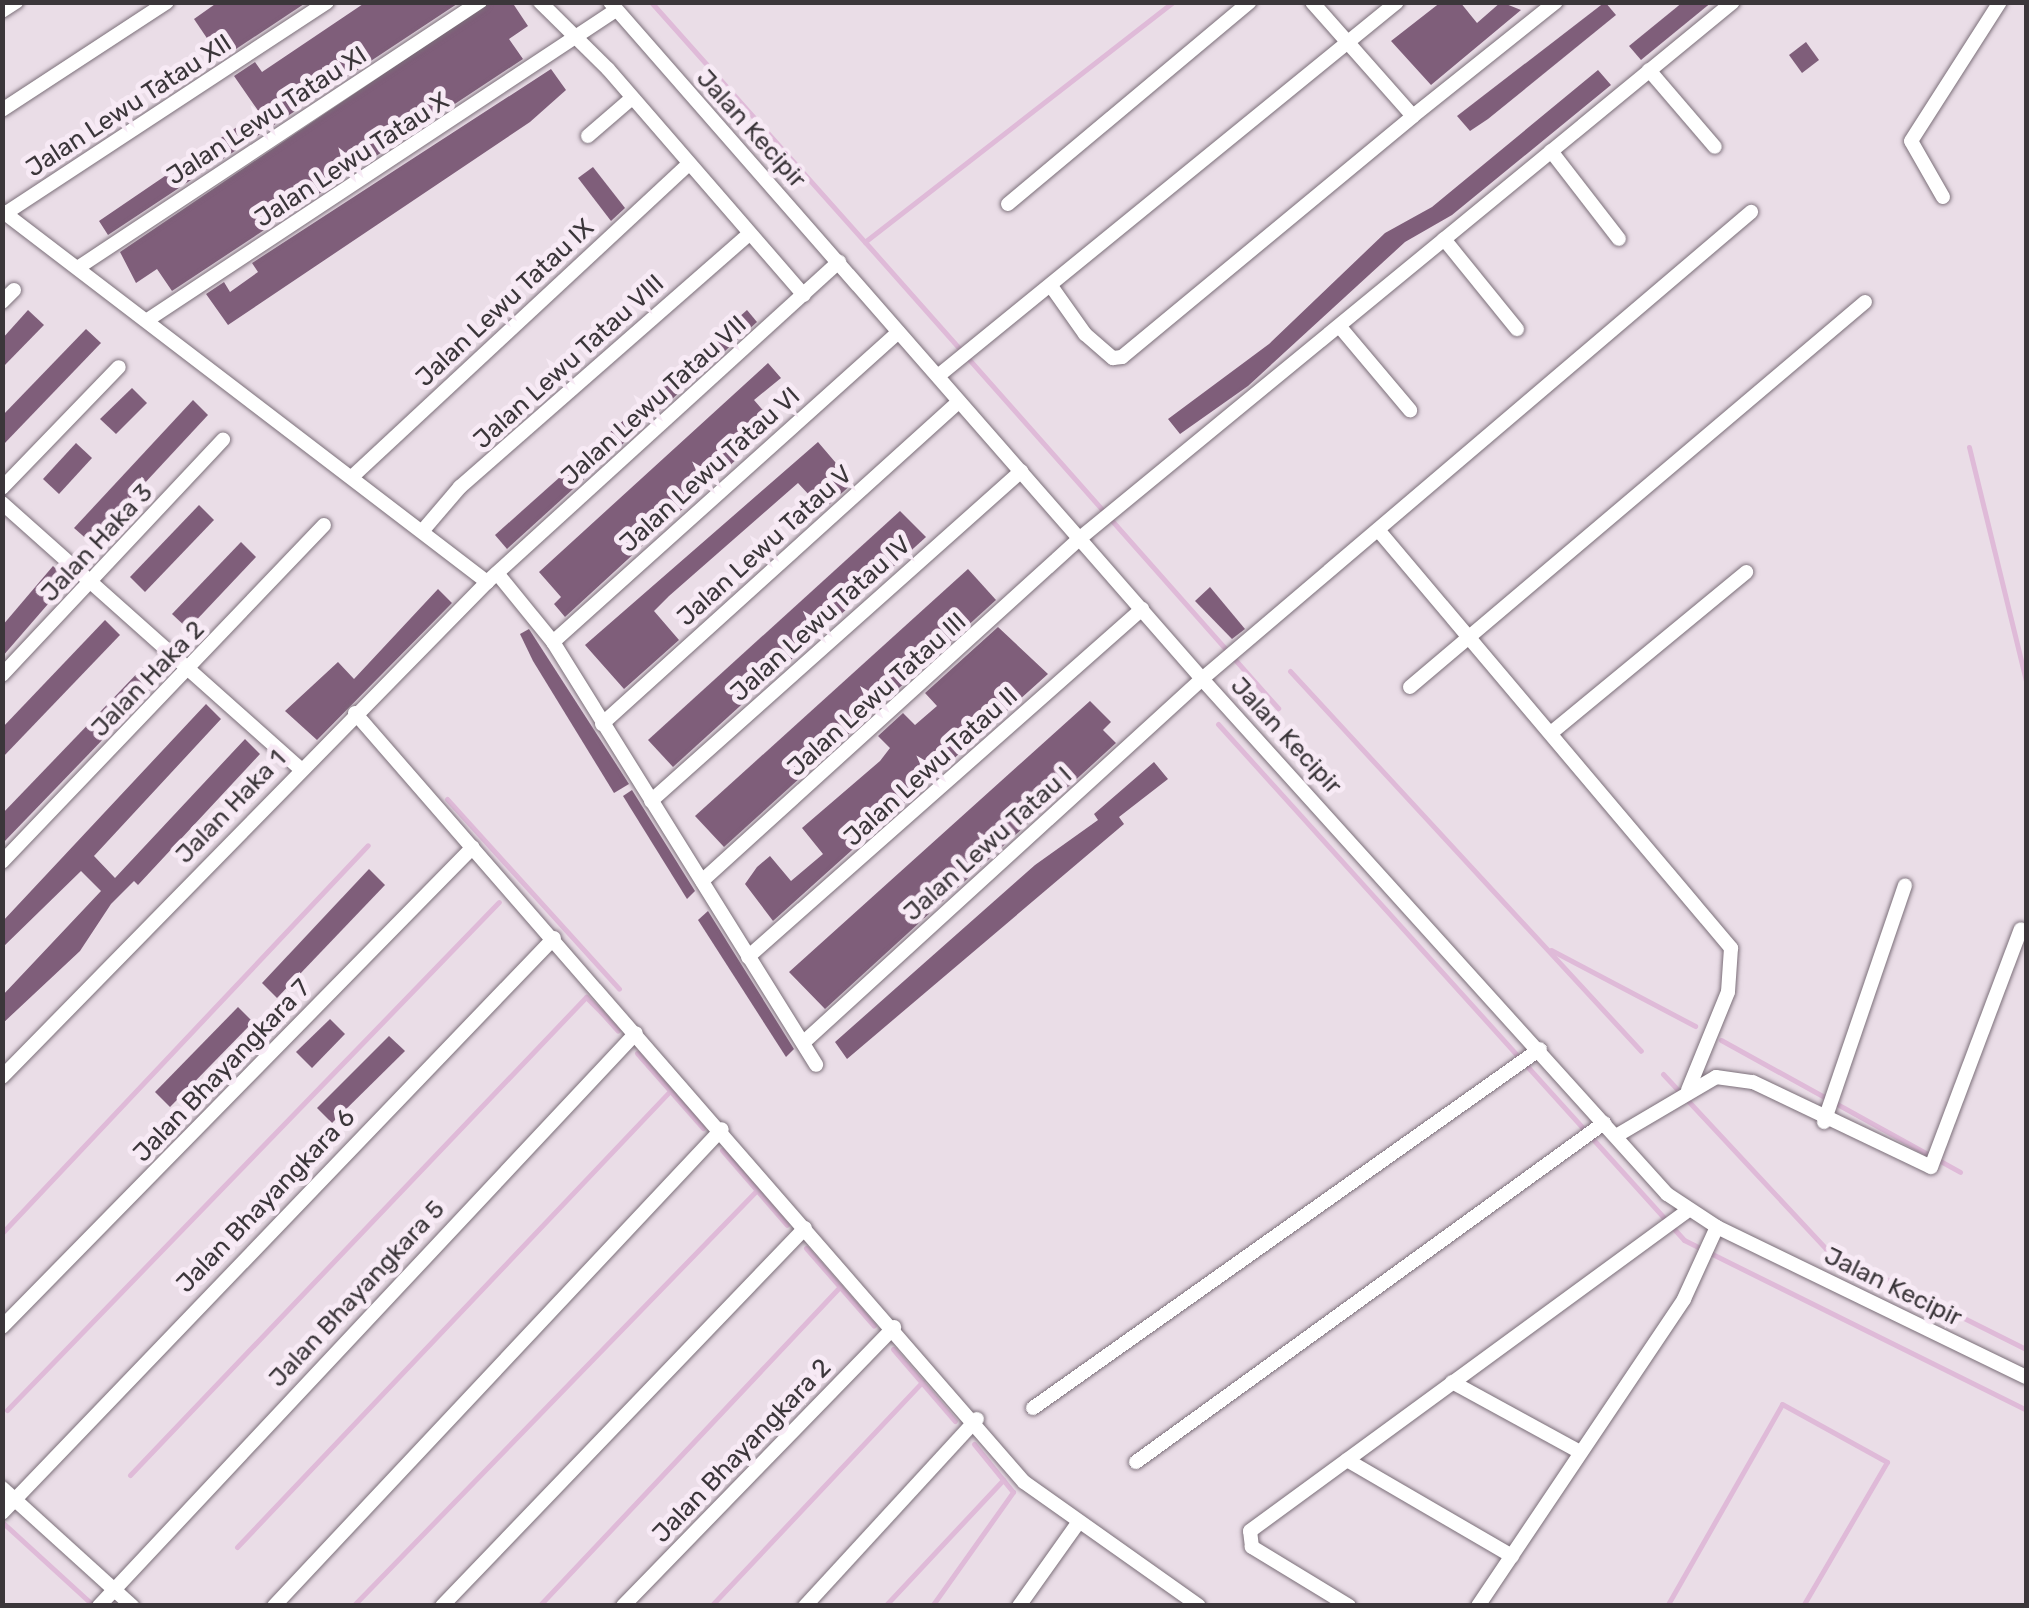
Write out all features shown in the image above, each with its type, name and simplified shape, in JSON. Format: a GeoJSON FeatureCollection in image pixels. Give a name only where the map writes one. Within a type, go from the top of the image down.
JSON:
{"type":"FeatureCollection","features":[{"type":"Feature","properties":{"kind":"street"},"geometry":{"type":"LineString","coordinates":[[2,11],[16,2]]}},
{"type":"Feature","properties":{"kind":"street"},"geometry":{"type":"LineString","coordinates":[[2,110],[166,2]]}},
{"type":"Feature","properties":{"kind":"street","name":"Jalan Lewu Tatau XII"},"geometry":{"type":"LineString","coordinates":[[4,212],[327,2]]}},
{"type":"Feature","properties":{"kind":"street","name":"Jalan Lewu Tatau XI"},"geometry":{"type":"LineString","coordinates":[[79,267],[480,2]]}},
{"type":"Feature","properties":{"kind":"street"},"geometry":{"type":"LineString","coordinates":[[540,2],[578,37],[747,236],[804,295]]}},
{"type":"Feature","properties":{"kind":"street"},"geometry":{"type":"LineString","coordinates":[[1008,204],[1250,2]]}},
{"type":"Feature","properties":{"kind":"street"},"geometry":{"type":"LineString","coordinates":[[1312,2],[1414,116]]}},
{"type":"Feature","properties":{"kind":"street"},"geometry":{"type":"LineString","coordinates":[[938,376],[1397,2]]}},
{"type":"Feature","properties":{"kind":"street"},"geometry":{"type":"LineString","coordinates":[[1051,286],[1095,344],[1122,357],[1556,2]]}},
{"type":"Feature","properties":{"kind":"street","name":"Jalan Lewu Tatau III"},"geometry":{"type":"LineString","coordinates":[[702,881],[1080,539],[1733,2]]}},
{"type":"Feature","properties":{"kind":"street"},"geometry":{"type":"LineString","coordinates":[[1943,197],[1911,141],[2000,2]]}},
{"type":"Feature","properties":{"kind":"street","name":"Jalan Lewu Tatau X"},"geometry":{"type":"LineString","coordinates":[[149,319],[578,37],[613,6]]}},
{"type":"Feature","properties":{"kind":"street","name":"Jalan Kecipir"},"geometry":{"type":"LineString","coordinates":[[613,6],[1202,679],[1536,1052],[1599,1128],[1616,1136],[1681,1214],[1717,1227],[2026,1377]]}},
{"type":"Feature","properties":{"kind":"street"},"geometry":{"type":"LineString","coordinates":[[1649,70],[1715,147]]}},
{"type":"Feature","properties":{"kind":"street"},"geometry":{"type":"LineString","coordinates":[[588,136],[632,98]]}},
{"type":"Feature","properties":{"kind":"street"},"geometry":{"type":"LineString","coordinates":[[1551,151],[1619,239]]}},
{"type":"Feature","properties":{"kind":"street","name":"Jalan Lewu Tatau IX"},"geometry":{"type":"LineString","coordinates":[[355,474],[686,166]]}},
{"type":"Feature","properties":{"kind":"street"},"geometry":{"type":"LineString","coordinates":[[4,212],[492,577],[553,642],[816,1065]]}},
{"type":"Feature","properties":{"kind":"street","name":"Jalan Lewu Tatau I"},"geometry":{"type":"LineString","coordinates":[[804,1042],[1202,679],[1751,212]]}},
{"type":"Feature","properties":{"kind":"street","name":"Jalan Lewu Tatau VIII"},"geometry":{"type":"LineString","coordinates":[[425,528],[460,487],[747,236]]}},
{"type":"Feature","properties":{"kind":"street"},"geometry":{"type":"LineString","coordinates":[[1444,239],[1517,329]]}},
{"type":"Feature","properties":{"kind":"street","name":"Jalan Lewu Tatau VII"},"geometry":{"type":"LineString","coordinates":[[492,577],[839,262]]}},
{"type":"Feature","properties":{"kind":"street"},"geometry":{"type":"LineString","coordinates":[[2,302],[14,290]]}},
{"type":"Feature","properties":{"kind":"street"},"geometry":{"type":"LineString","coordinates":[[1410,687],[1865,302]]}},
{"type":"Feature","properties":{"kind":"street"},"geometry":{"type":"LineString","coordinates":[[1340,327],[1410,410]]}},
{"type":"Feature","properties":{"kind":"street","name":"Jalan Lewu Tatau VI"},"geometry":{"type":"LineString","coordinates":[[553,642],[898,332]]}},
{"type":"Feature","properties":{"kind":"street"},"geometry":{"type":"LineString","coordinates":[[2,488],[120,367]]}},
{"type":"Feature","properties":{"kind":"street","name":"Jalan Lewu Tatau V"},"geometry":{"type":"LineString","coordinates":[[602,724],[959,400]]}},
{"type":"Feature","properties":{"kind":"street","name":"Jalan Haka 3"},"geometry":{"type":"LineString","coordinates":[[2,675],[223,440]]}},
{"type":"Feature","properties":{"kind":"street","name":"Jalan Lewu Tatau IV"},"geometry":{"type":"LineString","coordinates":[[651,801],[1021,471]]}},
{"type":"Feature","properties":{"kind":"street"},"geometry":{"type":"LineString","coordinates":[[2,503],[299,768]]}},
{"type":"Feature","properties":{"kind":"street","name":"Jalan Haka 2"},"geometry":{"type":"LineString","coordinates":[[2,862],[324,525]]}},
{"type":"Feature","properties":{"kind":"street"},"geometry":{"type":"LineString","coordinates":[[1378,530],[1731,948],[1728,992],[1688,1090]]}},
{"type":"Feature","properties":{"kind":"street"},"geometry":{"type":"LineString","coordinates":[[1551,734],[1746,572]]}},
{"type":"Feature","properties":{"kind":"street","name":"Jalan Haka 1"},"geometry":{"type":"LineString","coordinates":[[2,1077],[299,768],[492,577]]}},
{"type":"Feature","properties":{"kind":"street","name":"Jalan Lewu Tatau II"},"geometry":{"type":"LineString","coordinates":[[748,957],[1142,609]]}},
{"type":"Feature","properties":{"kind":"street"},"geometry":{"type":"LineString","coordinates":[[355,714],[977,1420],[1024,1482],[1182,1601],[1199,1606]]}},
{"type":"Feature","properties":{"kind":"street","name":"Jalan Bhayangkara 7"},"geometry":{"type":"LineString","coordinates":[[2,1327],[473,847]]}},
{"type":"Feature","properties":{"kind":"street"},"geometry":{"type":"LineString","coordinates":[[1824,1122],[1905,886]]}},
{"type":"Feature","properties":{"kind":"street"},"geometry":{"type":"LineString","coordinates":[[1616,1136],[1688,1090],[1716,1077],[1753,1082],[1824,1122],[1931,1168],[2021,929]]}},
{"type":"Feature","properties":{"kind":"street","name":"Jalan Bhayangkara 6"},"geometry":{"type":"LineString","coordinates":[[2,1514],[8,1493],[554,938]]}},
{"type":"Feature","properties":{"kind":"street","name":"Jalan Bhayangkara 5"},"geometry":{"type":"LineString","coordinates":[[99,1606],[112,1587],[636,1033]]}},
{"type":"Feature","properties":{"kind":"street"},"geometry":{"type":"LineString","coordinates":[[1033,1408],[1536,1052]]}},
{"type":"Feature","properties":{"kind":"street"},"geometry":{"type":"LineString","coordinates":[[1136,1462],[1578,1148],[1599,1128]]}},
{"type":"Feature","properties":{"kind":"street"},"geometry":{"type":"LineString","coordinates":[[274,1606],[722,1129]]}},
{"type":"Feature","properties":{"kind":"street"},"geometry":{"type":"LineString","coordinates":[[1349,1606],[1267,1558],[1247,1537],[1681,1214]]}},
{"type":"Feature","properties":{"kind":"street"},"geometry":{"type":"LineString","coordinates":[[1478,1606],[1704,1260],[1717,1227]]}},
{"type":"Feature","properties":{"kind":"street"},"geometry":{"type":"LineString","coordinates":[[442,1606],[805,1228]]}},
{"type":"Feature","properties":{"kind":"street","name":"Jalan Bhayangkara 2"},"geometry":{"type":"LineString","coordinates":[[623,1606],[894,1328]]}},
{"type":"Feature","properties":{"kind":"street"},"geometry":{"type":"LineString","coordinates":[[1452,1382],[1580,1452]]}},
{"type":"Feature","properties":{"kind":"street"},"geometry":{"type":"LineString","coordinates":[[804,1606],[977,1420]]}},
{"type":"Feature","properties":{"kind":"street"},"geometry":{"type":"LineString","coordinates":[[1348,1460],[1512,1556]]}},
{"type":"Feature","properties":{"kind":"street"},"geometry":{"type":"LineString","coordinates":[[8,1493],[132,1606]]}},
{"type":"Feature","properties":{"kind":"street"},"geometry":{"type":"LineString","coordinates":[[1019,1606],[1078,1523]]}},
{"type":"Feature","properties":{"kind":"building"},"geometry":{"type":"Polygon","coordinates":[[[218,2],[307,2],[221,59],[194,19],[218,2]]]}},
{"type":"Feature","properties":{"kind":"building"},"geometry":{"type":"Polygon","coordinates":[[[366,2],[460,2],[108,235],[99,221],[259,112],[234,76],[255,62],[262,72],[366,2]]]}},
{"type":"Feature","properties":{"kind":"building"},"geometry":{"type":"Polygon","coordinates":[[[490,2],[512,2],[528,26],[509,39],[523,59],[172,291],[157,269],[136,283],[120,252],[490,2]]]}},
{"type":"Feature","properties":{"kind":"building"},"geometry":{"type":"Polygon","coordinates":[[[1441,2],[1460,2],[1477,23],[1501,2],[1521,10],[1431,85],[1391,41],[1441,2]]]}},
{"type":"Feature","properties":{"kind":"building"},"geometry":{"type":"Polygon","coordinates":[[[1605,2],[1616,15],[1488,119],[1470,131],[1457,116],[1605,2]]]}},
{"type":"Feature","properties":{"kind":"building"},"geometry":{"type":"Polygon","coordinates":[[[1683,2],[1712,2],[1641,60],[1629,46],[1683,2]]]}},
{"type":"Feature","properties":{"kind":"building"},"geometry":{"type":"Polygon","coordinates":[[[1806,42],[1819,60],[1802,73],[1789,55],[1806,42]]]}},
{"type":"Feature","properties":{"kind":"building"},"geometry":{"type":"Polygon","coordinates":[[[551,69],[566,90],[530,122],[228,325],[206,294],[224,282],[230,292],[258,272],[252,263],[551,69]]]}},
{"type":"Feature","properties":{"kind":"building"},"geometry":{"type":"Polygon","coordinates":[[[1598,70],[1611,85],[1452,215],[1405,242],[1248,386],[1180,434],[1168,419],[1269,344],[1385,233],[1432,207],[1598,70]]]}},
{"type":"Feature","properties":{"kind":"building"},"geometry":{"type":"Polygon","coordinates":[[[593,167],[625,208],[611,221],[578,178],[593,167]]]}},
{"type":"Feature","properties":{"kind":"building"},"geometry":{"type":"Polygon","coordinates":[[[28,310],[44,325],[2,368],[2,339],[28,310]]]}},
{"type":"Feature","properties":{"kind":"building"},"geometry":{"type":"Polygon","coordinates":[[[747,310],[757,322],[507,549],[495,535],[747,310]]]}},
{"type":"Feature","properties":{"kind":"building"},"geometry":{"type":"Polygon","coordinates":[[[86,329],[101,343],[2,446],[2,416],[86,329]]]}},
{"type":"Feature","properties":{"kind":"building"},"geometry":{"type":"Polygon","coordinates":[[[768,363],[781,378],[754,400],[775,424],[565,617],[554,604],[561,597],[539,572],[768,363]]]}},
{"type":"Feature","properties":{"kind":"building"},"geometry":{"type":"Polygon","coordinates":[[[132,388],[147,403],[116,434],[100,419],[132,388]]]}},
{"type":"Feature","properties":{"kind":"building"},"geometry":{"type":"Polygon","coordinates":[[[193,400],[208,415],[90,542],[74,528],[193,400]]]}},
{"type":"Feature","properties":{"kind":"building"},"geometry":{"type":"Polygon","coordinates":[[[818,442],[853,483],[823,510],[798,483],[669,596],[654,611],[679,640],[624,689],[585,645],[818,442]]]}},
{"type":"Feature","properties":{"kind":"building"},"geometry":{"type":"Polygon","coordinates":[[[76,443],[92,458],[59,494],[43,479],[76,443]]]}},
{"type":"Feature","properties":{"kind":"building"},"geometry":{"type":"Polygon","coordinates":[[[199,505],[214,520],[145,592],[130,577],[199,505]]]}},
{"type":"Feature","properties":{"kind":"building"},"geometry":{"type":"Polygon","coordinates":[[[900,511],[926,537],[673,767],[648,740],[900,511]]]}},
{"type":"Feature","properties":{"kind":"building"},"geometry":{"type":"Polygon","coordinates":[[[241,542],[256,557],[188,629],[172,614],[241,542]]]}},
{"type":"Feature","properties":{"kind":"building"},"geometry":{"type":"Polygon","coordinates":[[[53,566],[68,581],[2,657],[2,626],[53,566]]]}},
{"type":"Feature","properties":{"kind":"building"},"geometry":{"type":"Polygon","coordinates":[[[968,569],[996,600],[724,847],[695,816],[968,569]]]}},
{"type":"Feature","properties":{"kind":"building"},"geometry":{"type":"Polygon","coordinates":[[[1210,587],[1245,629],[1232,639],[1195,601],[1210,587]]]}},
{"type":"Feature","properties":{"kind":"building"},"geometry":{"type":"Polygon","coordinates":[[[438,589],[452,603],[317,740],[285,711],[338,662],[354,679],[438,589]]]}},
{"type":"Feature","properties":{"kind":"building"},"geometry":{"type":"Polygon","coordinates":[[[105,620],[120,635],[2,758],[2,728],[105,620]]]}},
{"type":"Feature","properties":{"kind":"building"},"geometry":{"type":"Polygon","coordinates":[[[998,627],[1048,674],[773,921],[745,884],[757,867],[770,856],[791,881],[823,854],[802,828],[880,761],[890,748],[878,736],[903,713],[915,725],[937,706],[925,693],[998,627]]]}},
{"type":"Feature","properties":{"kind":"building"},"geometry":{"type":"Polygon","coordinates":[[[529,629],[629,784],[614,793],[533,661],[520,634],[529,629]]]}},
{"type":"Feature","properties":{"kind":"building"},"geometry":{"type":"Polygon","coordinates":[[[149,661],[164,676],[2,844],[2,814],[149,661]]]}},
{"type":"Feature","properties":{"kind":"building"},"geometry":{"type":"Polygon","coordinates":[[[1090,701],[1111,722],[1103,730],[1116,743],[825,1009],[789,972],[1090,701]]]}},
{"type":"Feature","properties":{"kind":"building"},"geometry":{"type":"Polygon","coordinates":[[[206,704],[221,719],[94,856],[115,878],[245,739],[260,754],[138,885],[134,881],[111,904],[80,951],[2,1024],[2,996],[101,891],[81,871],[2,948],[2,922],[206,704]]]}},
{"type":"Feature","properties":{"kind":"building"},"geometry":{"type":"Polygon","coordinates":[[[1154,762],[1168,779],[1119,817],[1124,824],[847,1059],[835,1042],[1035,865],[1098,820],[1094,814],[1154,762]]]}},
{"type":"Feature","properties":{"kind":"building"},"geometry":{"type":"Polygon","coordinates":[[[632,790],[695,891],[687,899],[623,796],[632,790]]]}},
{"type":"Feature","properties":{"kind":"building"},"geometry":{"type":"Polygon","coordinates":[[[369,869],[385,885],[277,998],[262,983],[369,869]]]}},
{"type":"Feature","properties":{"kind":"building"},"geometry":{"type":"Polygon","coordinates":[[[708,911],[794,1049],[786,1057],[698,920],[708,911]]]}},
{"type":"Feature","properties":{"kind":"building"},"geometry":{"type":"Polygon","coordinates":[[[238,1007],[253,1022],[170,1107],[155,1092],[238,1007]]]}},
{"type":"Feature","properties":{"kind":"building"},"geometry":{"type":"Polygon","coordinates":[[[330,1019],[345,1034],[312,1068],[296,1052],[330,1019]]]}},
{"type":"Feature","properties":{"kind":"building"},"geometry":{"type":"Polygon","coordinates":[[[389,1036],[405,1051],[332,1123],[317,1108],[389,1036]]]}},
{"type":"Feature","properties":{"kind":"waterway"},"geometry":{"type":"LineString","coordinates":[[651,2],[865,242]]}},
{"type":"Feature","properties":{"kind":"waterway"},"geometry":{"type":"LineString","coordinates":[[1173,2],[865,242],[1278,708]]}},
{"type":"Feature","properties":{"kind":"waterway"},"geometry":{"type":"LineString","coordinates":[[1969,447],[2026,681]]}},
{"type":"Feature","properties":{"kind":"waterway"},"geometry":{"type":"LineString","coordinates":[[1290,671],[1641,1051]]}},
{"type":"Feature","properties":{"kind":"waterway"},"geometry":{"type":"LineString","coordinates":[[1218,724],[1684,1240],[2026,1410]]}},
{"type":"Feature","properties":{"kind":"waterway"},"geometry":{"type":"LineString","coordinates":[[447,799],[619,989]]}},
{"type":"Feature","properties":{"kind":"waterway"},"geometry":{"type":"LineString","coordinates":[[2,1233],[368,845]]}},
{"type":"Feature","properties":{"kind":"waterway"},"geometry":{"type":"LineString","coordinates":[[7,1410],[499,902]]}},
{"type":"Feature","properties":{"kind":"waterway"},"geometry":{"type":"LineString","coordinates":[[1551,950],[1695,1026]]}},
{"type":"Feature","properties":{"kind":"waterway"},"geometry":{"type":"LineString","coordinates":[[130,1475],[586,997],[600,1011]]}},
{"type":"Feature","properties":{"kind":"waterway"},"geometry":{"type":"LineString","coordinates":[[601,1012],[618,1031]]}},
{"type":"Feature","properties":{"kind":"waterway"},"geometry":{"type":"LineString","coordinates":[[1721,1040],[1960,1172]]}},
{"type":"Feature","properties":{"kind":"waterway"},"geometry":{"type":"LineString","coordinates":[[637,1053],[703,1128]]}},
{"type":"Feature","properties":{"kind":"waterway"},"geometry":{"type":"LineString","coordinates":[[1663,1074],[1826,1249],[2026,1349]]}},
{"type":"Feature","properties":{"kind":"waterway"},"geometry":{"type":"LineString","coordinates":[[237,1547],[670,1091]]}},
{"type":"Feature","properties":{"kind":"waterway"},"geometry":{"type":"LineString","coordinates":[[722,1150],[787,1225]]}},
{"type":"Feature","properties":{"kind":"waterway"},"geometry":{"type":"LineString","coordinates":[[353,1606],[757,1190]]}},
{"type":"Feature","properties":{"kind":"waterway"},"geometry":{"type":"LineString","coordinates":[[806,1248],[874,1326]]}},
{"type":"Feature","properties":{"kind":"waterway"},"geometry":{"type":"LineString","coordinates":[[539,1606],[840,1287]]}},
{"type":"Feature","properties":{"kind":"waterway"},"geometry":{"type":"LineString","coordinates":[[893,1349],[955,1421]]}},
{"type":"Feature","properties":{"kind":"waterway"},"geometry":{"type":"LineString","coordinates":[[711,1606],[922,1382]]}},
{"type":"Feature","properties":{"kind":"waterway"},"geometry":{"type":"LineString","coordinates":[[1667,1606],[1782,1404],[1887,1462],[1803,1606]]}},
{"type":"Feature","properties":{"kind":"waterway"},"geometry":{"type":"LineString","coordinates":[[932,1606],[1013,1492],[974,1444]]}},
{"type":"Feature","properties":{"kind":"waterway"},"geometry":{"type":"LineString","coordinates":[[885,1606],[1003,1480]]}},
{"type":"Feature","properties":{"kind":"waterway"},"geometry":{"type":"LineString","coordinates":[[2,1522],[94,1606]]}}]}
